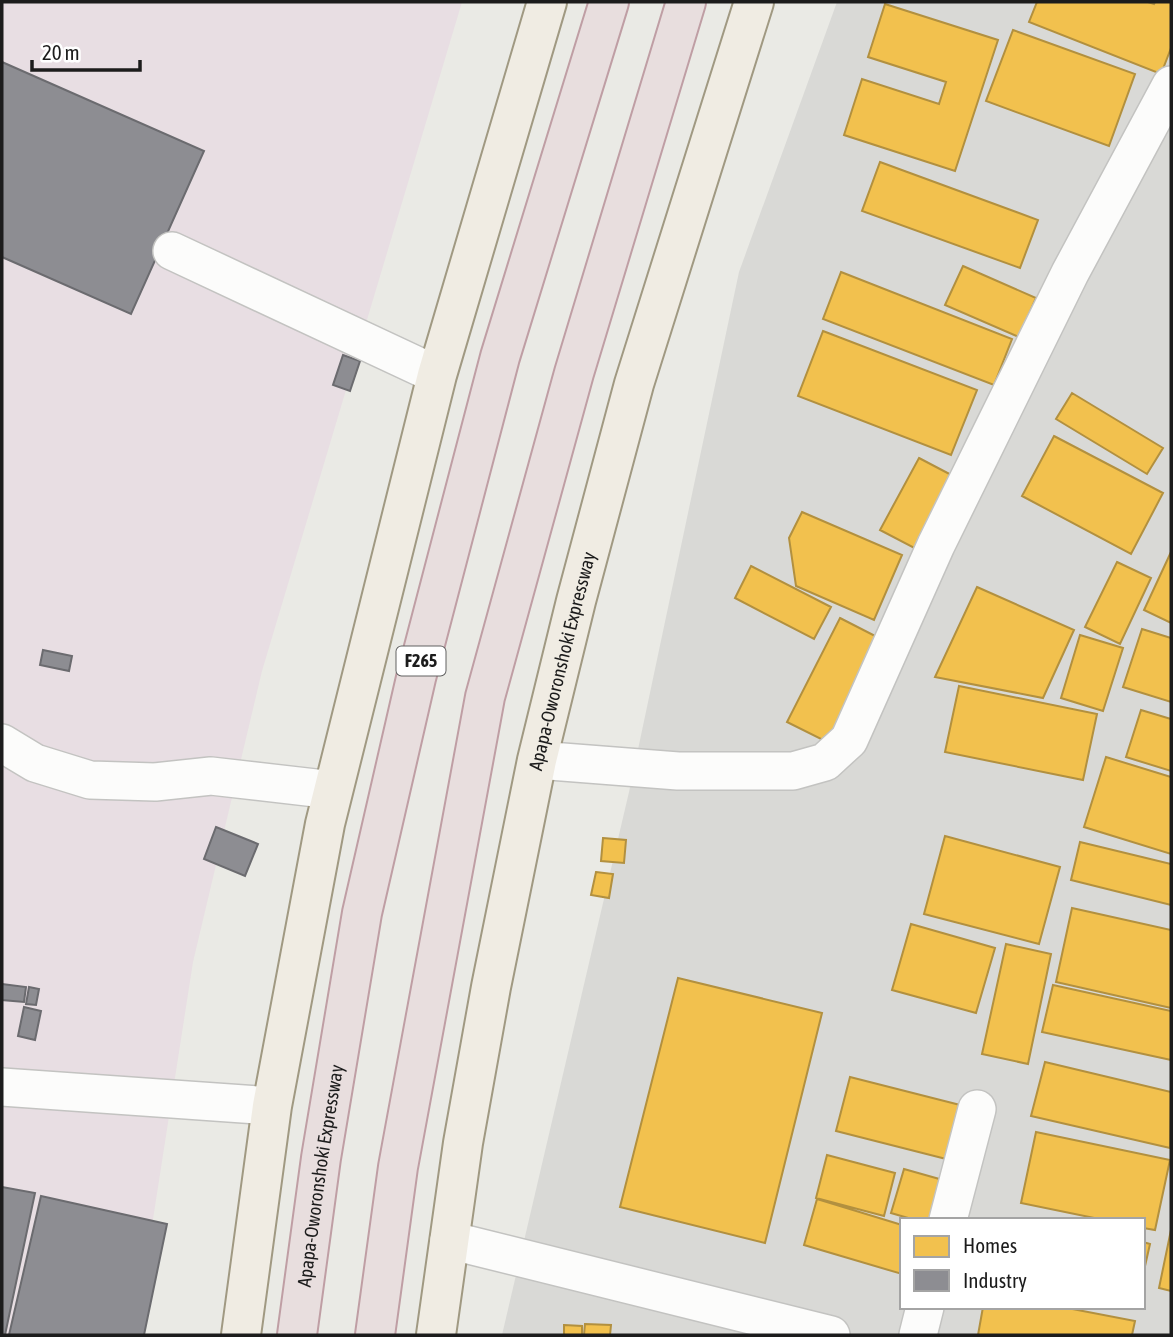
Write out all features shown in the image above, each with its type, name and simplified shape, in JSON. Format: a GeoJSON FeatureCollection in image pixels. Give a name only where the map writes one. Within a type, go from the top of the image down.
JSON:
{"type":"FeatureCollection","features":[{"type":"Feature","properties":{"kind":"highway","name":"Apapa-Oworonshoki Expressway"},"geometry":{"type":"LineString","coordinates":[[297,1335],[321,1158],[362,913],[407,718],[500,357],[610,2]]}},
{"type":"Feature","properties":{"kind":"highway"},"geometry":{"type":"LineString","coordinates":[[375,1335],[398,1167],[485,696],[574,373],[686,2]]}},
{"type":"Feature","properties":{"kind":"main road"},"geometry":{"type":"LineString","coordinates":[[241,1335],[272,1106],[333,790],[437,375],[547,2]]}},
{"type":"Feature","properties":{"kind":"main road","name":"Apapa-Oworonshoki Expressway"},"geometry":{"type":"LineString","coordinates":[[436,1335],[463,1143],[491,986],[537,760],[634,384],[754,2]]}},
{"type":"Feature","properties":{"kind":"street"},"geometry":{"type":"LineString","coordinates":[[537,760],[678,771],[793,771],[825,762],[849,740],[936,545],[1070,273],[1171,85]]}},
{"type":"Feature","properties":{"kind":"street"},"geometry":{"type":"LineString","coordinates":[[172,251],[437,375]]}},
{"type":"Feature","properties":{"kind":"street"},"geometry":{"type":"LineString","coordinates":[[2,743],[35,764],[90,780],[155,782],[211,776],[333,790]]}},
{"type":"Feature","properties":{"kind":"street"},"geometry":{"type":"LineString","coordinates":[[2,1087],[272,1106]]}},
{"type":"Feature","properties":{"kind":"street"},"geometry":{"type":"LineString","coordinates":[[949,1218],[977,1109]]}},
{"type":"Feature","properties":{"kind":"street"},"geometry":{"type":"LineString","coordinates":[[449,1240],[831,1335]]}},
{"type":"Feature","properties":{"kind":"street"},"geometry":{"type":"LineString","coordinates":[[918,1335],[924,1309]]}},
{"type":"Feature","properties":{"kind":"shaded area"},"geometry":{"type":"Polygon","coordinates":[[[2,2],[462,2],[262,671],[193,962],[135,1335],[2,1335],[2,2]]]}},
{"type":"Feature","properties":{"kind":"shaded area"},"geometry":{"type":"Polygon","coordinates":[[[837,2],[1171,2],[1171,1335],[502,1335],[629,792],[739,272],[837,2]]]}},
{"type":"Feature","properties":{"kind":"building: Homes"},"geometry":{"type":"Polygon","coordinates":[[[1037,2],[1171,2],[1171,48],[1161,74],[1029,22],[1037,2]]]}},
{"type":"Feature","properties":{"kind":"building: Homes"},"geometry":{"type":"Polygon","coordinates":[[[885,4],[998,40],[955,171],[844,135],[862,79],[939,104],[946,82],[868,57],[885,4]]]}},
{"type":"Feature","properties":{"kind":"building: Homes"},"geometry":{"type":"Polygon","coordinates":[[[1013,30],[1135,74],[1109,146],[986,101],[1013,30]]]}},
{"type":"Feature","properties":{"kind":"building: Homes"},"geometry":{"type":"Polygon","coordinates":[[[880,162],[1038,220],[1020,268],[862,211],[880,162]]]}},
{"type":"Feature","properties":{"kind":"building: Homes"},"geometry":{"type":"Polygon","coordinates":[[[963,266],[1036,298],[1019,337],[945,305],[963,266]]]}},
{"type":"Feature","properties":{"kind":"building: Homes"},"geometry":{"type":"Polygon","coordinates":[[[841,272],[1012,339],[994,385],[823,319],[841,272]]]}},
{"type":"Feature","properties":{"kind":"building: Homes"},"geometry":{"type":"Polygon","coordinates":[[[823,331],[977,390],[951,455],[798,396],[823,331]]]}},
{"type":"Feature","properties":{"kind":"building: Homes"},"geometry":{"type":"Polygon","coordinates":[[[1072,393],[1163,448],[1147,474],[1056,419],[1072,393]]]}},
{"type":"Feature","properties":{"kind":"building: Homes"},"geometry":{"type":"Polygon","coordinates":[[[1054,436],[1163,493],[1131,554],[1022,496],[1054,436]]]}},
{"type":"Feature","properties":{"kind":"building: Homes"},"geometry":{"type":"Polygon","coordinates":[[[919,458],[959,479],[920,551],[880,530],[919,458]]]}},
{"type":"Feature","properties":{"kind":"building: Homes"},"geometry":{"type":"Polygon","coordinates":[[[802,512],[902,555],[874,620],[796,586],[789,538],[802,512]]]}},
{"type":"Feature","properties":{"kind":"building: Homes"},"geometry":{"type":"Polygon","coordinates":[[[1171,552],[1171,623],[1144,610],[1171,552]]]}},
{"type":"Feature","properties":{"kind":"building: Homes"},"geometry":{"type":"Polygon","coordinates":[[[1117,562],[1151,578],[1120,644],[1085,627],[1117,562]]]}},
{"type":"Feature","properties":{"kind":"building: Homes"},"geometry":{"type":"Polygon","coordinates":[[[751,566],[831,607],[814,639],[735,598],[751,566]]]}},
{"type":"Feature","properties":{"kind":"building: Homes"},"geometry":{"type":"Polygon","coordinates":[[[977,587],[1074,630],[1043,698],[935,677],[977,587]]]}},
{"type":"Feature","properties":{"kind":"building: Homes"},"geometry":{"type":"Polygon","coordinates":[[[840,618],[881,639],[829,743],[787,722],[840,618]]]}},
{"type":"Feature","properties":{"kind":"building: Homes"},"geometry":{"type":"Polygon","coordinates":[[[1142,629],[1171,638],[1171,702],[1123,687],[1142,629]]]}},
{"type":"Feature","properties":{"kind":"building: Homes"},"geometry":{"type":"Polygon","coordinates":[[[1080,635],[1123,648],[1103,711],[1061,698],[1080,635]]]}},
{"type":"Feature","properties":{"kind":"building: Homes"},"geometry":{"type":"Polygon","coordinates":[[[959,686],[1097,714],[1083,780],[945,752],[959,686]]]}},
{"type":"Feature","properties":{"kind":"building: Homes"},"geometry":{"type":"Polygon","coordinates":[[[1141,710],[1171,719],[1171,771],[1126,757],[1141,710]]]}},
{"type":"Feature","properties":{"kind":"building: Homes"},"geometry":{"type":"Polygon","coordinates":[[[1106,757],[1171,777],[1171,854],[1084,827],[1106,757]]]}},
{"type":"Feature","properties":{"kind":"building: Homes"},"geometry":{"type":"Polygon","coordinates":[[[945,836],[1060,867],[1039,944],[924,914],[945,836]]]}},
{"type":"Feature","properties":{"kind":"building: Homes"},"geometry":{"type":"Polygon","coordinates":[[[603,838],[626,840],[624,863],[601,861],[603,838]]]}},
{"type":"Feature","properties":{"kind":"building: Homes"},"geometry":{"type":"Polygon","coordinates":[[[1080,842],[1171,864],[1171,905],[1071,880],[1080,842]]]}},
{"type":"Feature","properties":{"kind":"building: Homes"},"geometry":{"type":"Polygon","coordinates":[[[596,872],[613,874],[609,898],[591,895],[596,872]]]}},
{"type":"Feature","properties":{"kind":"building: Homes"},"geometry":{"type":"Polygon","coordinates":[[[1072,908],[1171,930],[1171,1008],[1056,982],[1072,908]]]}},
{"type":"Feature","properties":{"kind":"building: Homes"},"geometry":{"type":"Polygon","coordinates":[[[911,924],[995,948],[976,1013],[892,990],[911,924]]]}},
{"type":"Feature","properties":{"kind":"building: Homes"},"geometry":{"type":"Polygon","coordinates":[[[1006,944],[1051,954],[1028,1064],[982,1054],[1006,944]]]}},
{"type":"Feature","properties":{"kind":"building: Homes"},"geometry":{"type":"Polygon","coordinates":[[[678,978],[822,1013],[765,1243],[620,1207],[678,978]]]}},
{"type":"Feature","properties":{"kind":"building: Homes"},"geometry":{"type":"Polygon","coordinates":[[[1053,985],[1171,1011],[1171,1060],[1042,1032],[1053,985]]]}},
{"type":"Feature","properties":{"kind":"building: Homes"},"geometry":{"type":"Polygon","coordinates":[[[1045,1062],[1171,1092],[1170,1148],[1031,1116],[1045,1062]]]}},
{"type":"Feature","properties":{"kind":"building: Homes"},"geometry":{"type":"Polygon","coordinates":[[[850,1077],[968,1107],[954,1161],[836,1131],[850,1077]]]}},
{"type":"Feature","properties":{"kind":"building: Homes"},"geometry":{"type":"Polygon","coordinates":[[[1036,1132],[1170,1160],[1155,1230],[1145,1228],[1145,1218],[1094,1218],[1021,1203],[1036,1132]]]}},
{"type":"Feature","properties":{"kind":"building: Homes"},"geometry":{"type":"Polygon","coordinates":[[[827,1155],[895,1173],[884,1216],[816,1198],[827,1155]]]}},
{"type":"Feature","properties":{"kind":"building: Homes"},"geometry":{"type":"Polygon","coordinates":[[[904,1169],[950,1182],[941,1218],[908,1218],[891,1213],[904,1169]]]}},
{"type":"Feature","properties":{"kind":"building: Homes"},"geometry":{"type":"Polygon","coordinates":[[[817,1199],[900,1224],[900,1273],[804,1245],[817,1199]]]}},
{"type":"Feature","properties":{"kind":"building: Homes"},"geometry":{"type":"Polygon","coordinates":[[[1171,1230],[1171,1291],[1159,1288],[1171,1230]]]}},
{"type":"Feature","properties":{"kind":"building: Homes"},"geometry":{"type":"Polygon","coordinates":[[[1145,1243],[1150,1244],[1145,1266],[1145,1243]]]}},
{"type":"Feature","properties":{"kind":"building: Homes"},"geometry":{"type":"Polygon","coordinates":[[[983,1309],[1072,1309],[1135,1321],[1132,1335],[978,1335],[983,1309]]]}},
{"type":"Feature","properties":{"kind":"building: Homes"},"geometry":{"type":"Polygon","coordinates":[[[585,1324],[611,1325],[610,1335],[584,1335],[585,1324]]]}},
{"type":"Feature","properties":{"kind":"building: Homes"},"geometry":{"type":"Polygon","coordinates":[[[564,1325],[582,1326],[582,1335],[564,1335],[564,1325]]]}},
{"type":"Feature","properties":{"kind":"building: Industry"},"geometry":{"type":"Polygon","coordinates":[[[2,62],[204,151],[131,314],[2,257],[2,62]]]}},
{"type":"Feature","properties":{"kind":"building: Industry"},"geometry":{"type":"Polygon","coordinates":[[[343,355],[360,361],[350,391],[333,385],[343,355]]]}},
{"type":"Feature","properties":{"kind":"building: Industry"},"geometry":{"type":"Polygon","coordinates":[[[43,650],[72,656],[69,671],[40,665],[43,650]]]}},
{"type":"Feature","properties":{"kind":"building: Industry"},"geometry":{"type":"Polygon","coordinates":[[[216,827],[258,844],[245,876],[204,859],[216,827]]]}},
{"type":"Feature","properties":{"kind":"building: Industry"},"geometry":{"type":"Polygon","coordinates":[[[2,984],[26,987],[24,1002],[2,1000],[2,984]]]}},
{"type":"Feature","properties":{"kind":"building: Industry"},"geometry":{"type":"Polygon","coordinates":[[[29,987],[39,989],[36,1005],[26,1004],[29,987]]]}},
{"type":"Feature","properties":{"kind":"building: Industry"},"geometry":{"type":"Polygon","coordinates":[[[24,1007],[41,1011],[35,1040],[18,1036],[24,1007]]]}},
{"type":"Feature","properties":{"kind":"building: Industry"},"geometry":{"type":"Polygon","coordinates":[[[2,1187],[35,1193],[5,1335],[2,1335],[2,1187]]]}},
{"type":"Feature","properties":{"kind":"building: Industry"},"geometry":{"type":"Polygon","coordinates":[[[41,1196],[167,1224],[144,1335],[9,1335],[41,1196]]]}}]}
